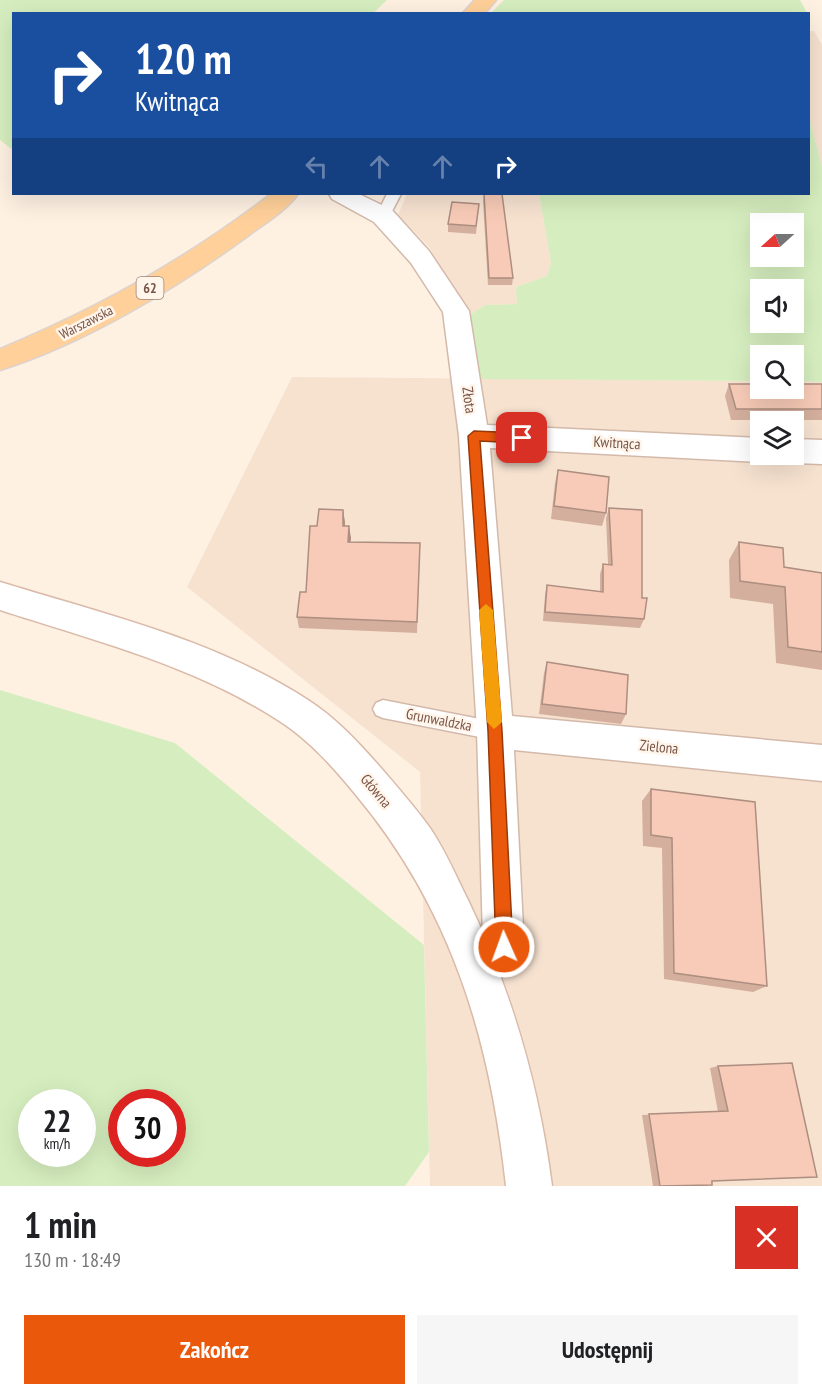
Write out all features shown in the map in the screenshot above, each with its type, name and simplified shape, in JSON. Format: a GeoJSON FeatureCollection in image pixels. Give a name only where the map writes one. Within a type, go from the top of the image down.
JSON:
{"type":"FeatureCollection","features":[{"type":"Feature","properties":{"kind":"main road"},"geometry":{"type":"LineString","coordinates":[[474,12],[486,0]]}},
{"type":"Feature","properties":{"kind":"main road","name":"Warszawska"},"geometry":{"type":"LineString","coordinates":[[0,360],[56,338],[134,298],[204,256],[285,195]]}},
{"type":"Feature","properties":{"kind":"street","name":"Złota"},"geometry":{"type":"LineString","coordinates":[[345,195],[389,205],[456,311],[474,436],[495,731],[504,947],[480,969]]}},
{"type":"Feature","properties":{"kind":"street","name":"Kwitnąca"},"geometry":{"type":"LineString","coordinates":[[474,436],[750,450]]}},
{"type":"Feature","properties":{"kind":"street"},"geometry":{"type":"LineString","coordinates":[[804,452],[822,453]]}},
{"type":"Feature","properties":{"kind":"street","name":"Główna"},"geometry":{"type":"LineString","coordinates":[[0,596],[164,648],[243,681],[297,712],[349,759],[411,833],[440,884],[480,969],[507,1054],[521,1116],[529,1186]]}},
{"type":"Feature","properties":{"kind":"street","name":"Zielona"},"geometry":{"type":"LineString","coordinates":[[495,731],[822,763]]}},
{"type":"Feature","properties":{"kind":"lane","name":"Grunwaldzka"},"geometry":{"type":"LineString","coordinates":[[383,709],[495,731]]}},
{"type":"Feature","properties":{"kind":"shaded area"},"geometry":{"type":"Polygon","coordinates":[[[810,31],[814,31],[822,45],[822,166],[810,121],[810,31]]]}},
{"type":"Feature","properties":{"kind":"shaded area"},"geometry":{"type":"Polygon","coordinates":[[[407,195],[539,195],[551,263],[547,276],[516,287],[517,304],[485,305],[468,316],[429,247],[398,215],[407,195]]]}},
{"type":"Feature","properties":{"kind":"shaded area"},"geometry":{"type":"Polygon","coordinates":[[[292,377],[750,381],[750,399],[804,399],[804,381],[822,382],[822,1186],[430,1186],[420,772],[187,587],[292,377]]]}},
{"type":"Feature","properties":{"kind":"green space"},"geometry":{"type":"Polygon","coordinates":[[[0,0],[387,0],[374,12],[12,12],[12,149],[0,140],[0,0]]]}},
{"type":"Feature","properties":{"kind":"green space"},"geometry":{"type":"Polygon","coordinates":[[[504,0],[800,0],[806,12],[492,12],[504,0]]]}},
{"type":"Feature","properties":{"kind":"green space"},"geometry":{"type":"Polygon","coordinates":[[[810,121],[822,166],[822,382],[804,381],[804,345],[750,345],[750,381],[479,379],[468,316],[485,305],[517,304],[516,287],[547,276],[551,263],[539,195],[810,195],[810,121]]]}},
{"type":"Feature","properties":{"kind":"green space"},"geometry":{"type":"Polygon","coordinates":[[[0,690],[175,743],[424,945],[429,1152],[405,1186],[0,1186],[0,690]]]}},
{"type":"Feature","properties":{"kind":"building"},"geometry":{"type":"Polygon","coordinates":[[[484,195],[502,195],[513,278],[489,278],[484,195]]]}},
{"type":"Feature","properties":{"kind":"building"},"geometry":{"type":"Polygon","coordinates":[[[452,202],[479,204],[476,226],[448,224],[452,202]]]}},
{"type":"Feature","properties":{"kind":"building"},"geometry":{"type":"Polygon","coordinates":[[[729,384],[750,384],[750,399],[804,399],[804,384],[822,384],[822,409],[736,409],[729,384]]]}},
{"type":"Feature","properties":{"kind":"building"},"geometry":{"type":"Polygon","coordinates":[[[558,470],[609,477],[606,513],[554,506],[558,470]]]}},
{"type":"Feature","properties":{"kind":"building"},"geometry":{"type":"Polygon","coordinates":[[[609,508],[642,510],[642,598],[647,598],[644,619],[545,612],[547,585],[603,592],[603,564],[612,565],[609,508]]]}},
{"type":"Feature","properties":{"kind":"building"},"geometry":{"type":"Polygon","coordinates":[[[319,509],[343,510],[343,526],[349,526],[348,542],[420,543],[417,622],[297,617],[300,592],[306,592],[310,526],[317,526],[319,509]]]}},
{"type":"Feature","properties":{"kind":"building"},"geometry":{"type":"Polygon","coordinates":[[[739,542],[783,548],[784,567],[822,573],[822,652],[788,647],[785,587],[740,581],[739,542]]]}},
{"type":"Feature","properties":{"kind":"building"},"geometry":{"type":"Polygon","coordinates":[[[547,662],[628,675],[626,714],[542,704],[547,662]]]}},
{"type":"Feature","properties":{"kind":"building"},"geometry":{"type":"Polygon","coordinates":[[[651,789],[755,802],[767,986],[674,973],[672,838],[651,835],[651,789]]]}},
{"type":"Feature","properties":{"kind":"building"},"geometry":{"type":"Polygon","coordinates":[[[792,1063],[817,1177],[712,1181],[712,1185],[660,1186],[649,1114],[728,1111],[718,1066],[792,1063]]]}},
{"type":"Feature","properties":{"kind":"slow traffic"},"geometry":{"type":"LineString","coordinates":[[486,610],[494,722]]}},
{"type":"Feature","properties":{"kind":"route"},"geometry":{"type":"LineString","coordinates":[[504,947],[495,731],[474,436],[522,438]]}}]}
